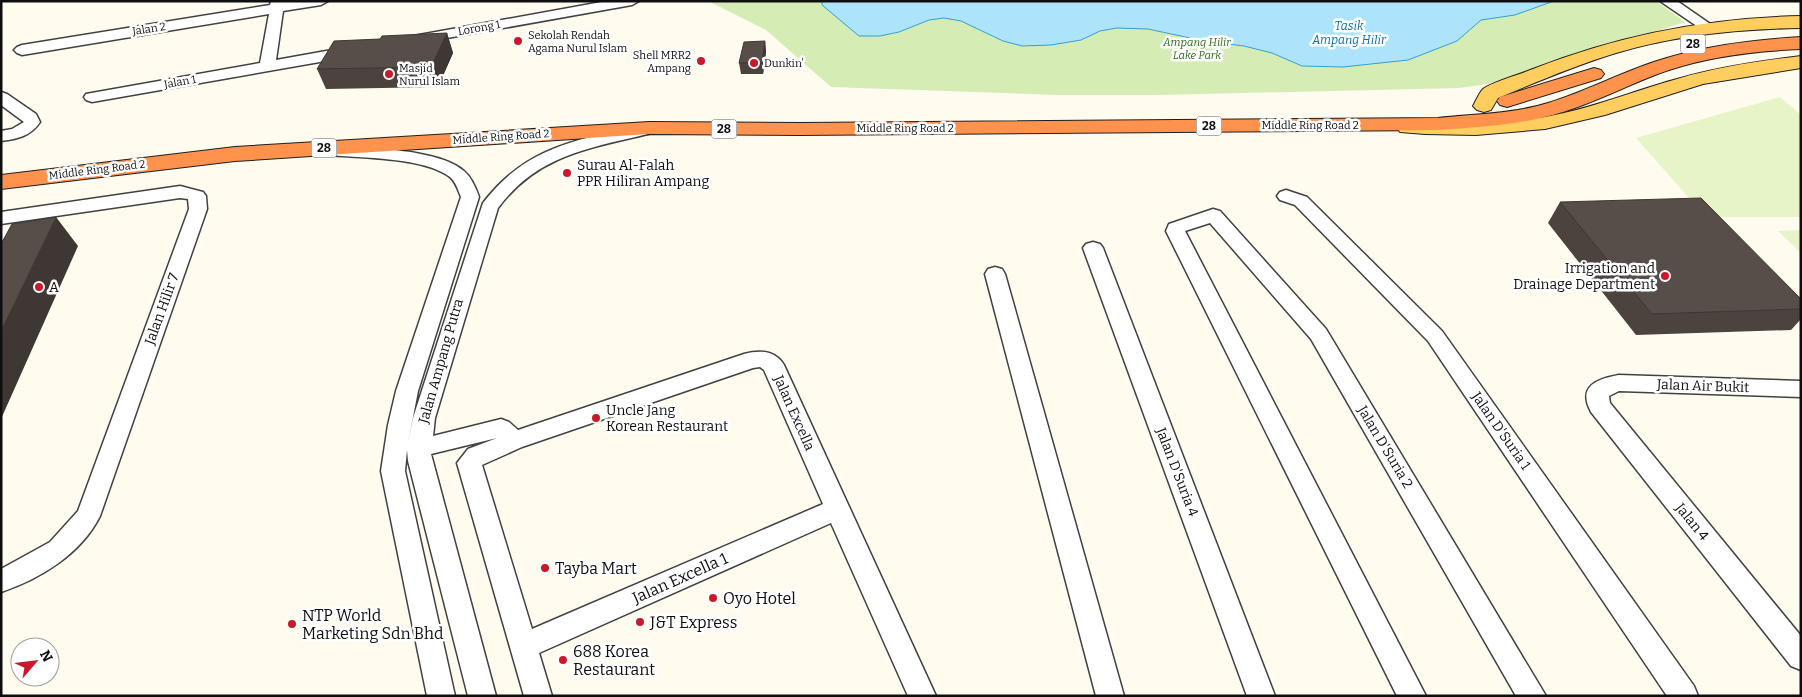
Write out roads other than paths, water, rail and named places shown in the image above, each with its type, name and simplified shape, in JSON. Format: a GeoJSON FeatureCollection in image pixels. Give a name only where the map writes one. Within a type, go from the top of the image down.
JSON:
{"type":"FeatureCollection","features":[{"type":"Feature","properties":{"kind":"highway","name":"Middle Ring Road 2"},"geometry":{"type":"LineString","coordinates":[[1,167],[147,148],[267,136],[608,115],[754,112],[1420,110],[1484,106],[1523,97],[1590,76],[1628,61],[1680,47],[1744,37],[1801,34]]}},
{"type":"Feature","properties":{"kind":"highway","name":"Middle Ring Road 2"},"geometry":{"type":"LineString","coordinates":[[1,182],[139,164],[315,148],[648,128],[800,129],[1438,124],[1500,119],[1555,108],[1646,71],[1696,57],[1760,46],[1801,43]]}},
{"type":"Feature","properties":{"kind":"main road"},"geometry":{"type":"LineString","coordinates":[[1484,106],[1490,94],[1626,44],[1709,28],[1745,24],[1801,22]]}},
{"type":"Feature","properties":{"kind":"main road"},"geometry":{"type":"LineString","coordinates":[[1375,124],[1452,130],[1496,129],[1546,123],[1608,109],[1685,83],[1759,67],[1801,62]]}},
{"type":"Feature","properties":{"kind":"street","name":"Jalan 2"},"geometry":{"type":"LineString","coordinates":[[22,50],[278,5],[321,1]]}},
{"type":"Feature","properties":{"kind":"street","name":"Lorong 1"},"geometry":{"type":"LineString","coordinates":[[402,42],[632,1]]}},
{"type":"Feature","properties":{"kind":"street"},"geometry":{"type":"LineString","coordinates":[[1667,1],[1709,28]]}},
{"type":"Feature","properties":{"kind":"street"},"geometry":{"type":"LineString","coordinates":[[278,5],[267,66],[364,49]]}},
{"type":"Feature","properties":{"kind":"street","name":"Jalan 1"},"geometry":{"type":"LineString","coordinates":[[92,97],[267,66]]}},
{"type":"Feature","properties":{"kind":"street"},"geometry":{"type":"LineString","coordinates":[[1,96],[30,117],[32,122],[22,132],[1,136]]}},
{"type":"Feature","properties":{"kind":"street","name":"Jalan Ampang Putra"},"geometry":{"type":"LineString","coordinates":[[482,696],[420,461],[419,448],[424,418],[446,342],[489,207],[498,192],[530,164],[552,154],[648,128]]}},
{"type":"Feature","properties":{"kind":"street","name":"Jalan Ampang Putra"},"geometry":{"type":"LineString","coordinates":[[315,148],[440,164],[456,172],[466,184],[470,197],[407,390],[399,425],[393,471],[441,696]]}},
{"type":"Feature","properties":{"kind":"street","name":"Jalan Hilir 7"},"geometry":{"type":"LineString","coordinates":[[1,218],[180,192],[197,196],[198,209],[88,516],[59,550],[7,579]]}},
{"type":"Feature","properties":{"kind":"street","name":"Jalan D'Suria 1"},"geometry":{"type":"LineString","coordinates":[[1286,196],[1302,202],[1435,336],[1684,696]]}},
{"type":"Feature","properties":{"kind":"street","name":"Jalan D'Suria 2"},"geometry":{"type":"LineString","coordinates":[[1412,696],[1175,231],[1181,224],[1213,215],[1318,334],[1532,696]]}},
{"type":"Feature","properties":{"kind":"street","name":"Jalan D'Suria 4"},"geometry":{"type":"LineString","coordinates":[[1093,248],[1261,696]]}},
{"type":"Feature","properties":{"kind":"street"},"geometry":{"type":"LineString","coordinates":[[995,274],[1110,696]]}},
{"type":"Feature","properties":{"kind":"street","name":"Jalan Excella"},"geometry":{"type":"LineString","coordinates":[[514,442],[752,360],[764,359],[773,365],[880,607],[922,696]]}},
{"type":"Feature","properties":{"kind":"street","name":"Jalan Air Bukit"},"geometry":{"type":"LineString","coordinates":[[1605,386],[1619,383],[1801,389]]}},
{"type":"Feature","properties":{"kind":"street","name":"Jalan 4"},"geometry":{"type":"LineString","coordinates":[[1605,386],[1597,393],[1598,406],[1801,657]]}},
{"type":"Feature","properties":{"kind":"street"},"geometry":{"type":"LineString","coordinates":[[419,448],[501,428],[514,442],[476,456],[469,463],[538,696]]}},
{"type":"Feature","properties":{"kind":"street","name":"Jalan Excella 1"},"geometry":{"type":"LineString","coordinates":[[524,646],[837,509]]}},
{"type":"Feature","properties":{"kind":"water","name":"Tasik Ampang Hilir"},"geometry":{"type":"Polygon","coordinates":[[[822,1],[1554,1],[1515,15],[1481,20],[1457,41],[1408,60],[1343,67],[1302,66],[1272,53],[1244,46],[1204,41],[1148,29],[1117,28],[1100,31],[1081,40],[1051,45],[1022,46],[1003,41],[961,21],[944,18],[929,20],[899,32],[880,36],[859,36],[822,5],[822,1]]]}},
{"type":"Feature","properties":{"kind":"place","name":"Sekolah Rendah Agama Nurul Islam"},"geometry":{"type":"Point","coordinates":[518,41]}},
{"type":"Feature","properties":{"kind":"place","name":"Shell MRR2 Ampang"},"geometry":{"type":"Point","coordinates":[701,61]}},
{"type":"Feature","properties":{"kind":"place","name":"Dunkin'"},"geometry":{"type":"Point","coordinates":[754,63]}},
{"type":"Feature","properties":{"kind":"place","name":"Masjid Nurul Islam"},"geometry":{"type":"Point","coordinates":[389,74]}},
{"type":"Feature","properties":{"kind":"place","name":"Surau Al-Falah PPR Hiliran Ampang"},"geometry":{"type":"Point","coordinates":[567,173]}},
{"type":"Feature","properties":{"kind":"place","name":"Irrigation and Drainage Department"},"geometry":{"type":"Point","coordinates":[1665,276]}},
{"type":"Feature","properties":{"kind":"place","name":"A"},"geometry":{"type":"Point","coordinates":[39,287]}},
{"type":"Feature","properties":{"kind":"place","name":"Uncle Jang Korean Restaurant"},"geometry":{"type":"Point","coordinates":[596,418]}},
{"type":"Feature","properties":{"kind":"place","name":"Tayba Mart"},"geometry":{"type":"Point","coordinates":[545,568]}},
{"type":"Feature","properties":{"kind":"place","name":"Oyo Hotel"},"geometry":{"type":"Point","coordinates":[713,598]}},
{"type":"Feature","properties":{"kind":"place","name":"J&T Express"},"geometry":{"type":"Point","coordinates":[640,622]}},
{"type":"Feature","properties":{"kind":"place","name":"NTP World Marketing Sdn Bhd"},"geometry":{"type":"Point","coordinates":[292,624]}},
{"type":"Feature","properties":{"kind":"place","name":"688 Korea Restaurant"},"geometry":{"type":"Point","coordinates":[563,660]}},
{"type":"Feature","properties":{"kind":"park label","name":"Ampang Hilir Lake Park"},"geometry":{"type":"Point","coordinates":[1197,48]}}]}
